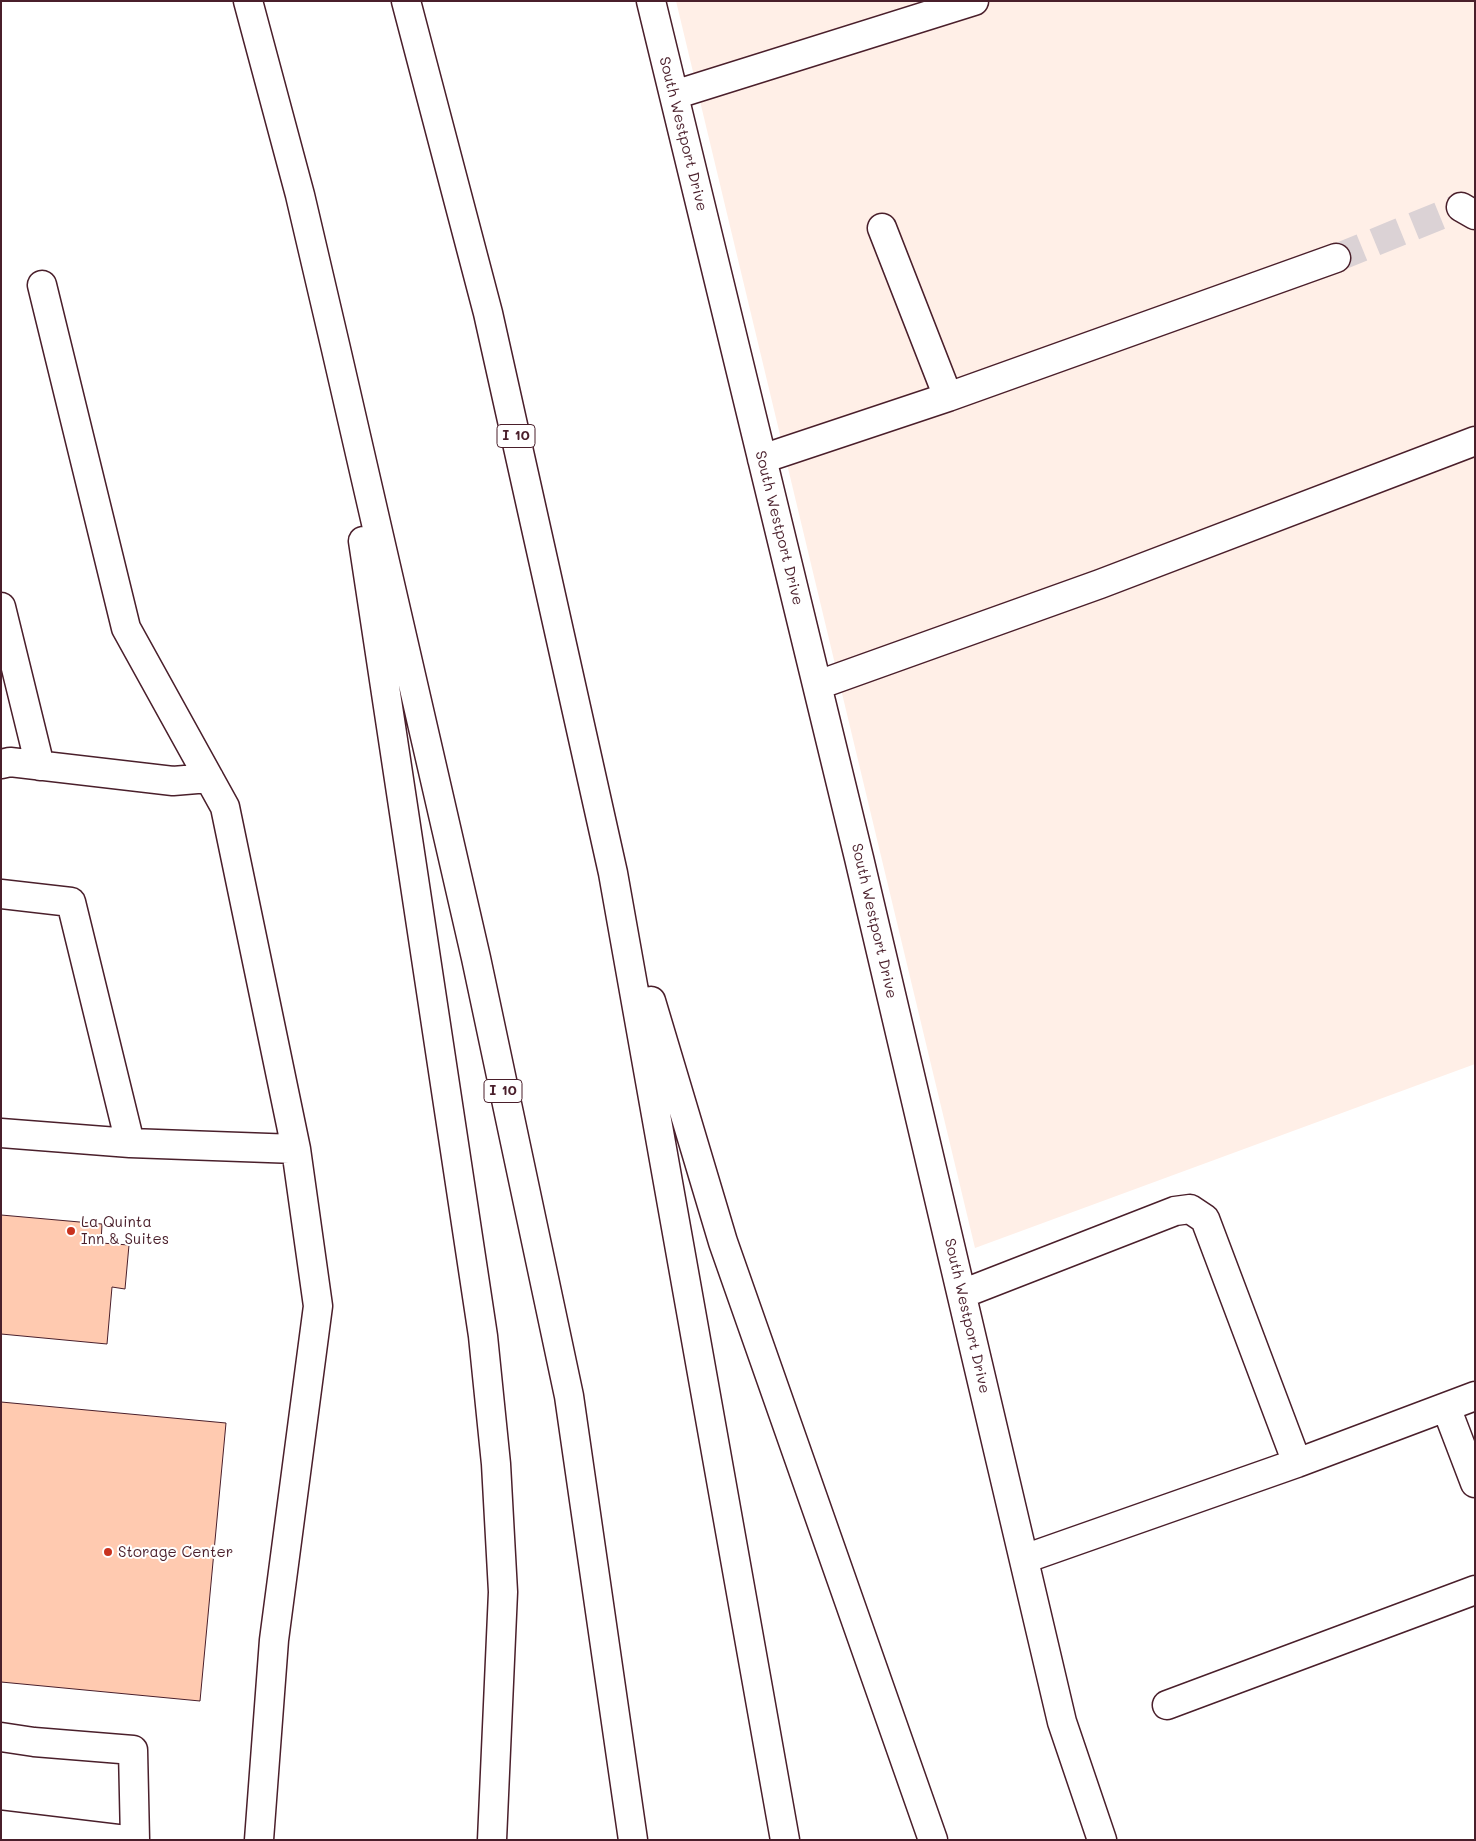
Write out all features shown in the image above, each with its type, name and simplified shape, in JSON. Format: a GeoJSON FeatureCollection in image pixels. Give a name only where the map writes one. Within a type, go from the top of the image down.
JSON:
{"type":"FeatureCollection","features":[{"type":"Feature","properties":{"kind":"main road","name":"I 10"},"geometry":{"type":"LineString","coordinates":[[248,1],[300,195],[336,348],[476,958],[569,1396],[633,1840]]}},
{"type":"Feature","properties":{"kind":"main road","name":"I 10"},"geometry":{"type":"LineString","coordinates":[[406,1],[488,313],[613,873],[785,1840]]}},
{"type":"Feature","properties":{"kind":"main road","name":"South Westport Drive"},"geometry":{"type":"LineString","coordinates":[[650,1],[818,685],[1062,1722],[1102,1840]]}},
{"type":"Feature","properties":{"kind":"main road"},"geometry":{"type":"LineString","coordinates":[[674,95],[974,1]]}},
{"type":"Feature","properties":{"kind":"main road"},"geometry":{"type":"LineString","coordinates":[[882,228],[948,396]]}},
{"type":"Feature","properties":{"kind":"main road"},"geometry":{"type":"LineString","coordinates":[[762,459],[948,396],[1336,258]]}},
{"type":"Feature","properties":{"kind":"main road"},"geometry":{"type":"LineString","coordinates":[[42,285],[126,628],[225,807],[296,1149],[318,1306],[274,1640],[259,1840]]}},
{"type":"Feature","properties":{"kind":"main road"},"geometry":{"type":"LineString","coordinates":[[336,348],[381,663],[483,1336],[496,1464],[503,1592],[492,1840]]}},
{"type":"Feature","properties":{"kind":"main road"},"geometry":{"type":"LineString","coordinates":[[818,685],[1100,584],[1475,441]]}},
{"type":"Feature","properties":{"kind":"main road"},"geometry":{"type":"LineString","coordinates":[[1,607],[40,766]]}},
{"type":"Feature","properties":{"kind":"main road"},"geometry":{"type":"LineString","coordinates":[[1,764],[10,762],[173,781],[209,778]]}},
{"type":"Feature","properties":{"kind":"main road"},"geometry":{"type":"LineString","coordinates":[[613,873],[723,1242],[933,1840]]}},
{"type":"Feature","properties":{"kind":"main road"},"geometry":{"type":"LineString","coordinates":[[1,894],[70,902],[130,1143]]}},
{"type":"Feature","properties":{"kind":"main road"},"geometry":{"type":"LineString","coordinates":[[1,1133],[130,1143],[296,1149]]}},
{"type":"Feature","properties":{"kind":"main road"},"geometry":{"type":"LineString","coordinates":[[962,1294],[1175,1211],[1190,1209],[1205,1219],[1297,1463]]}},
{"type":"Feature","properties":{"kind":"main road"},"geometry":{"type":"LineString","coordinates":[[1024,1559],[1297,1463],[1475,1396]]}},
{"type":"Feature","properties":{"kind":"main road"},"geometry":{"type":"LineString","coordinates":[[1446,1407],[1475,1483]]}},
{"type":"Feature","properties":{"kind":"main road"},"geometry":{"type":"LineString","coordinates":[[1167,1704],[1475,1590]]}},
{"type":"Feature","properties":{"kind":"main road"},"geometry":{"type":"LineString","coordinates":[[1,1738],[133,1750],[136,1840]]}},
{"type":"Feature","properties":{"kind":"main road"},"geometry":{"type":"LineString","coordinates":[[1,1826],[126,1840]]}},
{"type":"Feature","properties":{"kind":"shaded area"},"geometry":{"type":"Polygon","coordinates":[[[676,1],[1475,1],[1475,1064],[975,1248],[676,1]]]}},
{"type":"Feature","properties":{"kind":"building"},"geometry":{"type":"Polygon","coordinates":[[[1,1215],[102,1224],[101,1243],[129,1245],[125,1289],[112,1287],[107,1344],[1,1334],[1,1215]]]}},
{"type":"Feature","properties":{"kind":"building","name":"Storage Center"},"geometry":{"type":"Polygon","coordinates":[[[1,1402],[226,1423],[200,1701],[1,1682],[1,1402]]]}},
{"type":"Feature","properties":{"kind":"tunnel"},"geometry":{"type":"LineString","coordinates":[[1336,258],[1461,207]]}},
{"type":"Feature","properties":{"kind":"place","name":"La Quinta Inn & Suites"},"geometry":{"type":"Point","coordinates":[71,1231]}},
{"type":"Feature","properties":{"kind":"place","name":"Storage Center"},"geometry":{"type":"Point","coordinates":[108,1552]}}]}
